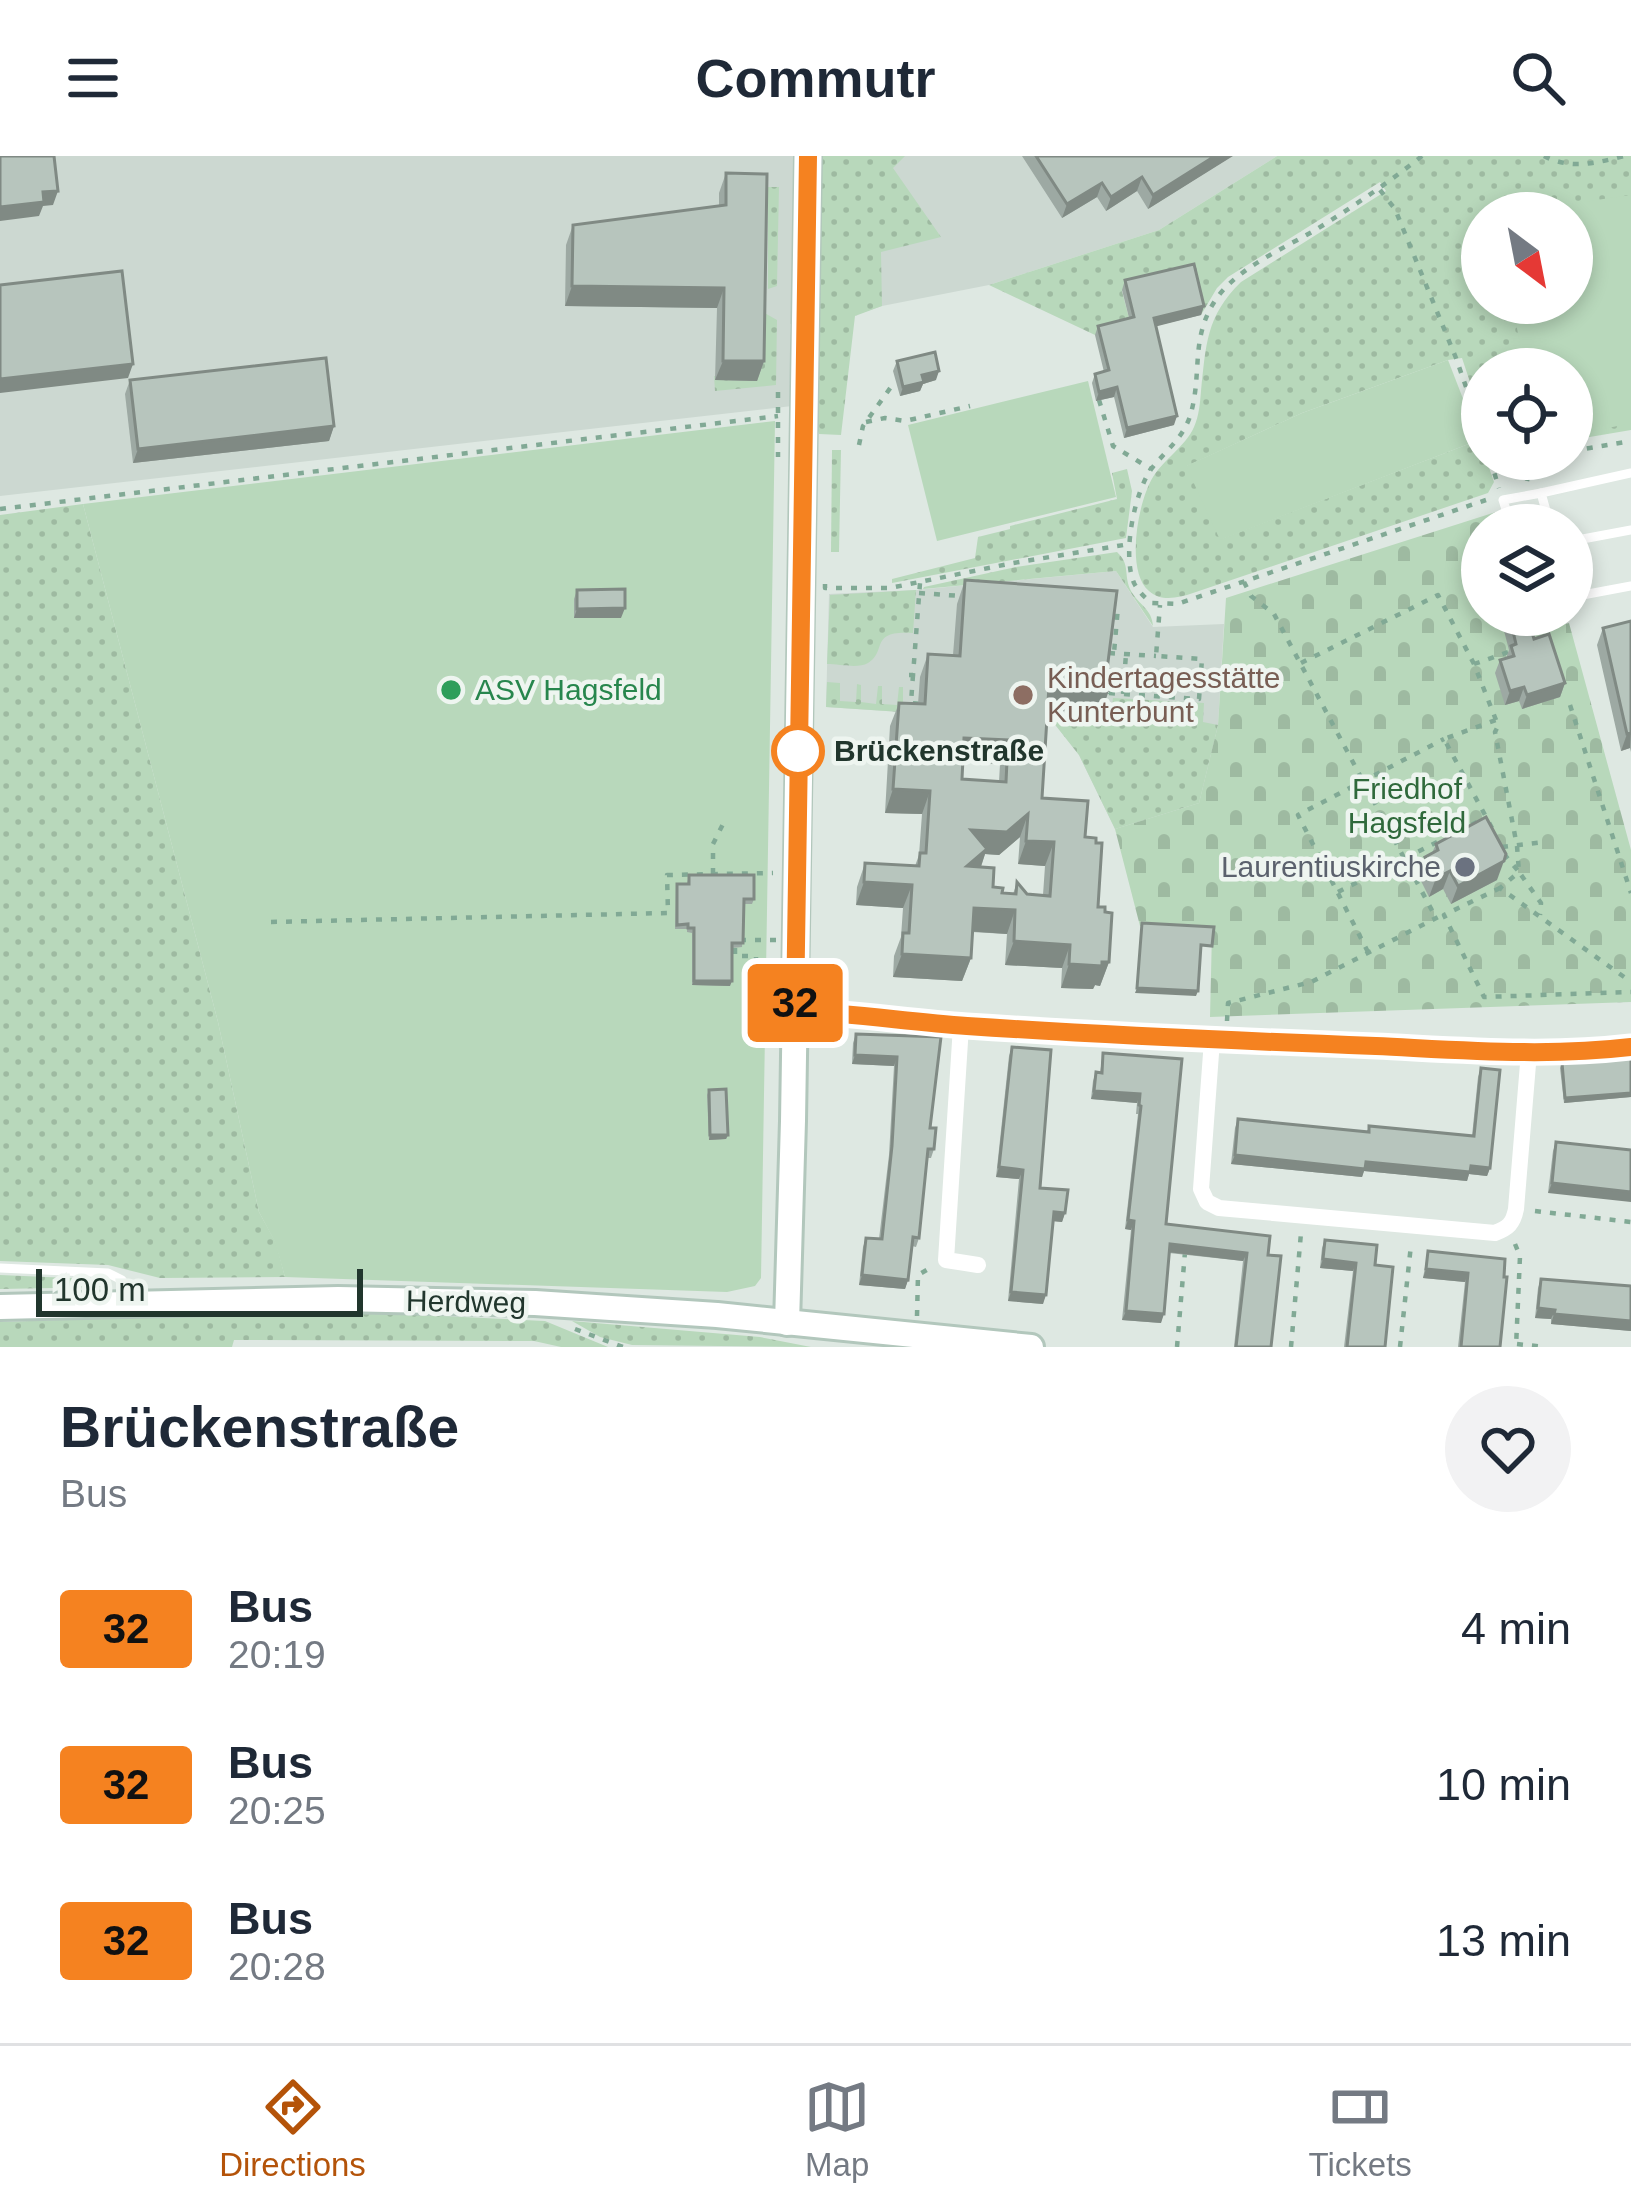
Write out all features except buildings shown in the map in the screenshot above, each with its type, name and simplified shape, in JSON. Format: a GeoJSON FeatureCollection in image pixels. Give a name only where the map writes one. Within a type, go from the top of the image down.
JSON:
{"type":"FeatureCollection","features":[{"type":"Feature","properties":{"kind":"main road"},"geometry":{"type":"LineString","coordinates":[[808,156],[787,1323],[1031,1347]]}},
{"type":"Feature","properties":{"kind":"main road","name":"Herdweg"},"geometry":{"type":"LineString","coordinates":[[0,1307],[338,1299],[535,1304],[787,1323]]}},
{"type":"Feature","properties":{"kind":"street"},"geometry":{"type":"LineString","coordinates":[[795,1004],[961,1026],[1212,1040],[1529,1052],[1631,1047]]}},
{"type":"Feature","properties":{"kind":"street"},"geometry":{"type":"LineString","coordinates":[[961,1026],[946,1260],[978,1265]]}},
{"type":"Feature","properties":{"kind":"street"},"geometry":{"type":"LineString","coordinates":[[1212,1040],[1201,1190],[1207,1202],[1219,1208],[1495,1233],[1508,1228],[1516,1209],[1529,1052]]}},
{"type":"Feature","properties":{"kind":"lane"},"geometry":{"type":"LineString","coordinates":[[1504,504],[1503,500],[1631,473]]}},
{"type":"Feature","properties":{"kind":"lane"},"geometry":{"type":"LineString","coordinates":[[1541,493],[1544,504]]}},
{"type":"Feature","properties":{"kind":"lane"},"geometry":{"type":"LineString","coordinates":[[1593,537],[1631,530]]}},
{"type":"Feature","properties":{"kind":"lane"},"geometry":{"type":"LineString","coordinates":[[1593,593],[1631,586]]}},
{"type":"Feature","properties":{"kind":"lane"},"geometry":{"type":"LineString","coordinates":[[0,1268],[109,1273],[122,1280],[131,1302]]}},
{"type":"Feature","properties":{"kind":"path"},"geometry":{"type":"LineString","coordinates":[[1422,156],[1380,190],[1247,270],[1220,296],[1202,329],[1193,405],[1185,430],[1151,470],[1132,523],[1135,584],[1144,597],[1160,605],[1177,604],[1487,500],[1503,500],[1497,480]]}},
{"type":"Feature","properties":{"kind":"path"},"geometry":{"type":"LineString","coordinates":[[1544,156],[1582,165],[1624,156]]}},
{"type":"Feature","properties":{"kind":"path"},"geometry":{"type":"LineString","coordinates":[[1380,190],[1395,209],[1461,372]]}},
{"type":"Feature","properties":{"kind":"path"},"geometry":{"type":"LineString","coordinates":[[859,445],[866,422],[891,387]]}},
{"type":"Feature","properties":{"kind":"path"},"geometry":{"type":"LineString","coordinates":[[778,392],[778,457]]}},
{"type":"Feature","properties":{"kind":"path"},"geometry":{"type":"LineString","coordinates":[[1100,400],[1113,446],[1151,470]]}},
{"type":"Feature","properties":{"kind":"path"},"geometry":{"type":"LineString","coordinates":[[866,422],[885,418],[905,422],[970,406]]}},
{"type":"Feature","properties":{"kind":"path"},"geometry":{"type":"LineString","coordinates":[[0,509],[778,416]]}},
{"type":"Feature","properties":{"kind":"path"},"geometry":{"type":"LineString","coordinates":[[1593,447],[1631,441]]}},
{"type":"Feature","properties":{"kind":"path"},"geometry":{"type":"LineString","coordinates":[[1526,496],[1528,480]]}},
{"type":"Feature","properties":{"kind":"path"},"geometry":{"type":"LineString","coordinates":[[831,588],[890,588],[1130,544]]}},
{"type":"Feature","properties":{"kind":"path"},"geometry":{"type":"LineString","coordinates":[[1244,582],[1251,596],[1274,614],[1484,997],[1631,992]]}},
{"type":"Feature","properties":{"kind":"path"},"geometry":{"type":"LineString","coordinates":[[920,583],[911,703],[930,704]]}},
{"type":"Feature","properties":{"kind":"path"},"geometry":{"type":"LineString","coordinates":[[919,593],[966,596]]}},
{"type":"Feature","properties":{"kind":"path"},"geometry":{"type":"LineString","coordinates":[[1301,663],[1438,595],[1474,664],[1498,726],[1495,733],[1519,872]]}},
{"type":"Feature","properties":{"kind":"path"},"geometry":{"type":"LineString","coordinates":[[1040,712],[1109,717],[1108,693],[1199,699],[1202,659],[1112,653],[1118,607],[1096,605]]}},
{"type":"Feature","properties":{"kind":"path"},"geometry":{"type":"LineString","coordinates":[[1156,656],[1160,605]]}},
{"type":"Feature","properties":{"kind":"path"},"geometry":{"type":"LineString","coordinates":[[1474,664],[1531,644]]}},
{"type":"Feature","properties":{"kind":"path"},"geometry":{"type":"LineString","coordinates":[[1123,694],[1126,654]]}},
{"type":"Feature","properties":{"kind":"path"},"geometry":{"type":"LineString","coordinates":[[1570,705],[1631,893]]}},
{"type":"Feature","properties":{"kind":"path"},"geometry":{"type":"LineString","coordinates":[[1369,952],[1298,815],[1444,739],[1496,720]]}},
{"type":"Feature","properties":{"kind":"path"},"geometry":{"type":"LineString","coordinates":[[1444,739],[1500,848],[1541,903],[1540,915]]}},
{"type":"Feature","properties":{"kind":"path"},"geometry":{"type":"LineString","coordinates":[[1338,892],[1487,817]]}},
{"type":"Feature","properties":{"kind":"path"},"geometry":{"type":"LineString","coordinates":[[713,874],[713,844],[723,824]]}},
{"type":"Feature","properties":{"kind":"path"},"geometry":{"type":"LineString","coordinates":[[1489,852],[1544,842]]}},
{"type":"Feature","properties":{"kind":"path"},"geometry":{"type":"LineString","coordinates":[[1227,1016],[1228,1003],[1311,982],[1500,888],[1519,872]]}},
{"type":"Feature","properties":{"kind":"path"},"geometry":{"type":"LineString","coordinates":[[272,922],[668,913],[668,874],[749,873]]}},
{"type":"Feature","properties":{"kind":"path"},"geometry":{"type":"LineString","coordinates":[[1500,888],[1631,982]]}},
{"type":"Feature","properties":{"kind":"path"},"geometry":{"type":"LineString","coordinates":[[753,940],[732,944],[735,956],[756,956],[756,996],[795,1004]]}},
{"type":"Feature","properties":{"kind":"path"},"geometry":{"type":"LineString","coordinates":[[1516,1209],[1631,1222]]}},
{"type":"Feature","properties":{"kind":"path"},"geometry":{"type":"LineString","coordinates":[[1291,1347],[1303,1215]]}},
{"type":"Feature","properties":{"kind":"path"},"geometry":{"type":"LineString","coordinates":[[1400,1347],[1413,1227]]}},
{"type":"Feature","properties":{"kind":"path"},"geometry":{"type":"LineString","coordinates":[[1508,1228],[1520,1256],[1516,1346],[1545,1347]]}},
{"type":"Feature","properties":{"kind":"path"},"geometry":{"type":"LineString","coordinates":[[1177,1347],[1186,1240]]}},
{"type":"Feature","properties":{"kind":"path"},"geometry":{"type":"LineString","coordinates":[[917,1334],[918,1275],[946,1260]]}},
{"type":"Feature","properties":{"kind":"shaded area"},"geometry":{"type":"Polygon","coordinates":[[[0,156],[1277,156],[1159,230],[989,285],[855,315],[790,324],[792,406],[0,496],[0,156]]]}},
{"type":"Feature","properties":{"kind":"shaded area","name":"Kindertagesstätte Kunterbunt"},"geometry":{"type":"Polygon","coordinates":[[[1116,571],[1153,627],[1224,624],[1218,725],[1199,803],[1115,829],[1079,755],[1053,722],[826,707],[829,594],[1116,571]]]}},
{"type":"Feature","properties":{"kind":"green space"},"geometry":{"type":"Polygon","coordinates":[[[820,156],[905,156],[893,168],[941,237],[881,252],[882,306],[855,316],[841,435],[819,434],[815,420],[820,156]]]}},
{"type":"Feature","properties":{"kind":"green space"},"geometry":{"type":"Polygon","coordinates":[[[1277,156],[1631,156],[1631,430],[1593,436],[1593,348],[1461,348],[1461,358],[1302,413],[1187,466],[1221,539],[1461,447],[1461,480],[1493,480],[1488,493],[1187,595],[1159,597],[1149,591],[1137,568],[1139,518],[1153,477],[1196,423],[1214,319],[1241,282],[1386,191],[1380,182],[1228,277],[1201,315],[1190,273],[1122,291],[1131,326],[1095,335],[989,285],[1159,230],[1277,156]]]}},
{"type":"Feature","properties":{"kind":"green space"},"geometry":{"type":"Polygon","coordinates":[[[768,187],[779,187],[777,286],[768,289],[768,187]]]}},
{"type":"Feature","properties":{"kind":"green space"},"geometry":{"type":"Polygon","coordinates":[[[1631,195],[1631,423],[1593,431],[1593,348],[1521,348],[1516,324],[1593,324],[1593,201],[1631,195]]]}},
{"type":"Feature","properties":{"kind":"green space"},"geometry":{"type":"Polygon","coordinates":[[[761,311],[777,320],[776,385],[715,391],[714,376],[759,376],[761,311]]]}},
{"type":"Feature","properties":{"kind":"green space"},"geometry":{"type":"Polygon","coordinates":[[[1448,360],[1461,394],[1461,447],[1220,540],[1186,466],[1302,413],[1448,360]]]}},
{"type":"Feature","properties":{"kind":"green space"},"geometry":{"type":"Polygon","coordinates":[[[1088,381],[1116,497],[937,541],[908,425],[1088,381]]]}},
{"type":"Feature","properties":{"kind":"green space","name":"ASV Hagsfeld"},"geometry":{"type":"Polygon","coordinates":[[[775,421],[761,1278],[755,1286],[727,1292],[285,1277],[275,1242],[259,1212],[218,1022],[83,504],[775,421]]]}},
{"type":"Feature","properties":{"kind":"green space"},"geometry":{"type":"Polygon","coordinates":[[[832,450],[841,450],[839,552],[831,552],[832,450]]]}},
{"type":"Feature","properties":{"kind":"green space"},"geometry":{"type":"Polygon","coordinates":[[[1127,469],[1132,491],[1126,538],[892,583],[892,579],[975,558],[978,537],[1117,499],[1112,473],[1127,469]]]}},
{"type":"Feature","properties":{"kind":"green space"},"geometry":{"type":"Polygon","coordinates":[[[83,504],[218,1022],[259,1212],[276,1243],[285,1277],[160,1278],[108,1265],[0,1261],[0,515],[83,504]]]}},
{"type":"Feature","properties":{"kind":"green space","name":"Friedhof Hagsfeld"},"geometry":{"type":"Polygon","coordinates":[[[1461,523],[1461,636],[1573,636],[1631,850],[1631,1002],[1210,1017],[1212,932],[1140,926],[1115,829],[1199,803],[1218,725],[1226,598],[1461,523]]]}},
{"type":"Feature","properties":{"kind":"green space"},"geometry":{"type":"Polygon","coordinates":[[[1117,552],[1131,591],[1148,611],[1153,626],[1116,571],[923,589],[1016,567],[1117,552]]]}},
{"type":"Feature","properties":{"kind":"green space"},"geometry":{"type":"Polygon","coordinates":[[[916,590],[913,633],[884,638],[874,658],[864,665],[827,664],[830,595],[916,590]]]}},
{"type":"Feature","properties":{"kind":"green space"},"geometry":{"type":"Polygon","coordinates":[[[827,682],[840,683],[840,701],[856,702],[857,684],[861,685],[861,702],[876,704],[878,686],[882,686],[882,704],[897,705],[899,687],[903,687],[903,705],[1110,719],[1113,698],[1204,703],[1203,722],[1218,725],[1199,803],[1115,829],[1079,755],[1053,722],[826,707],[827,682]]]}},
{"type":"Feature","properties":{"kind":"green space"},"geometry":{"type":"Polygon","coordinates":[[[0,1275],[109,1283],[106,1287],[0,1289],[0,1275]]]}},
{"type":"Feature","properties":{"kind":"green space"},"geometry":{"type":"Polygon","coordinates":[[[400,1314],[545,1321],[608,1347],[561,1347],[534,1341],[234,1340],[232,1347],[0,1347],[0,1322],[400,1314]]]}},
{"type":"Feature","properties":{"kind":"green space"},"geometry":{"type":"Polygon","coordinates":[[[572,1321],[760,1337],[811,1347],[632,1345],[600,1337],[572,1321]]]}},
{"type":"Feature","properties":{"kind":"bus line","name":"32"},"geometry":{"type":"LineString","coordinates":[[808,156],[795,1011],[1212,1040],[1529,1052],[1631,1047]]}},
{"type":"Feature","properties":{"kind":"place","name":"ASV Hagsfeld"},"geometry":{"type":"Point","coordinates":[451,690]}},
{"type":"Feature","properties":{"kind":"place","name":"Kindertagesstätte Kunterbunt"},"geometry":{"type":"Point","coordinates":[1023,695]}},
{"type":"Feature","properties":{"kind":"place","name":"Brückenstraße"},"geometry":{"type":"Point","coordinates":[798,751]}},
{"type":"Feature","properties":{"kind":"place","name":"Laurentiuskirche"},"geometry":{"type":"Point","coordinates":[1465,867]}}]}
